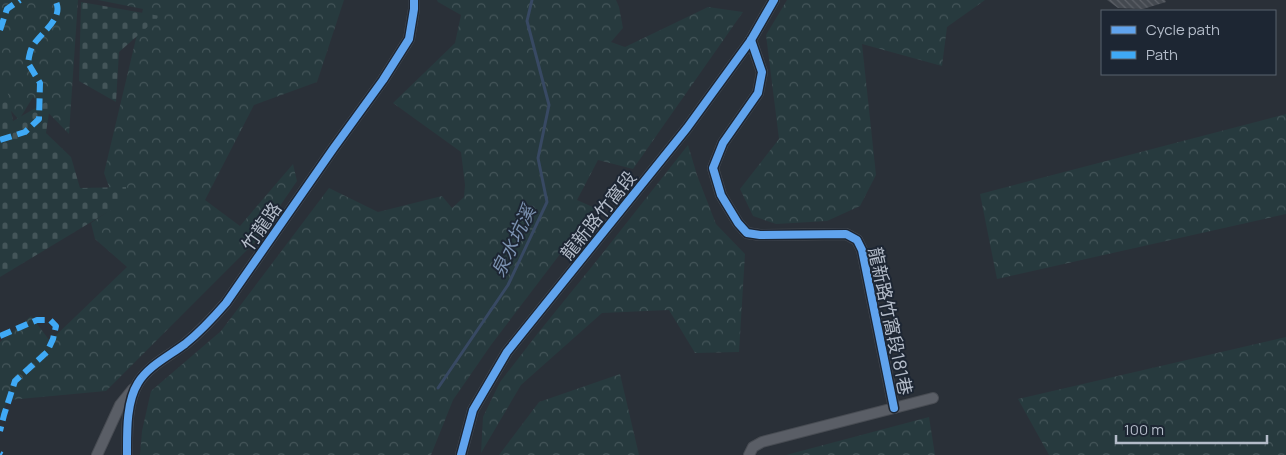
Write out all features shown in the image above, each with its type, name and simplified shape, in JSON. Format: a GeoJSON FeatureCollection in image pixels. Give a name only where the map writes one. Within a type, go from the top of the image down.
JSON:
{"type":"FeatureCollection","features":[{"type":"Feature","properties":{"kind":"street","name":"竹龍路"},"geometry":{"type":"LineString","coordinates":[[128,455],[129,410],[137,384],[147,371],[186,343],[226,303],[332,149],[383,80],[408,39],[414,0]]}},
{"type":"Feature","properties":{"kind":"street","name":"龍新路竹窩段"},"geometry":{"type":"LineString","coordinates":[[461,455],[473,410],[507,352],[687,128],[751,40],[774,0]]}},
{"type":"Feature","properties":{"kind":"street","name":"龍新路竹窩段181巷"},"geometry":{"type":"LineString","coordinates":[[751,40],[762,72],[758,93],[724,143],[713,168],[721,195],[738,223],[747,233],[760,235],[846,234],[857,240],[862,250],[894,408]]}},
{"type":"Feature","properties":{"kind":"street"},"geometry":{"type":"LineString","coordinates":[[98,455],[120,405],[137,384]]}},
{"type":"Feature","properties":{"kind":"street"},"geometry":{"type":"LineString","coordinates":[[749,455],[753,447],[762,442],[933,398]]}},
{"type":"Feature","properties":{"kind":"green space"},"geometry":{"type":"Polygon","coordinates":[[[0,0],[78,0],[69,134],[33,97],[19,120],[0,98],[0,0]]]}},
{"type":"Feature","properties":{"kind":"green space"},"geometry":{"type":"Polygon","coordinates":[[[98,0],[344,0],[317,82],[254,105],[205,200],[240,226],[293,164],[297,181],[256,241],[106,391],[9,400],[0,416],[0,342],[31,316],[50,341],[127,267],[95,239],[91,223],[116,206],[104,173],[143,9],[98,0]]]}},
{"type":"Feature","properties":{"kind":"green space"},"geometry":{"type":"Polygon","coordinates":[[[437,0],[616,0],[623,28],[611,42],[625,47],[708,7],[743,12],[633,169],[598,160],[577,200],[595,208],[491,345],[453,400],[431,455],[140,455],[142,431],[151,391],[221,331],[329,188],[378,212],[442,196],[452,208],[464,197],[465,185],[461,152],[393,103],[455,43],[461,15],[437,0]]]}},
{"type":"Feature","properties":{"kind":"green space"},"geometry":{"type":"Polygon","coordinates":[[[787,0],[985,0],[947,27],[942,66],[862,44],[876,175],[860,206],[827,221],[776,224],[753,216],[740,189],[779,139],[766,35],[787,0]]]}},
{"type":"Feature","properties":{"kind":"green space"},"geometry":{"type":"Polygon","coordinates":[[[81,2],[160,16],[119,52],[116,102],[79,81],[81,2]]]}},
{"type":"Feature","properties":{"kind":"green space"},"geometry":{"type":"Polygon","coordinates":[[[7,89],[13,121],[51,99],[46,133],[71,157],[80,188],[126,187],[126,201],[0,277],[0,91],[7,89]]]}},
{"type":"Feature","properties":{"kind":"green space"},"geometry":{"type":"Polygon","coordinates":[[[1286,114],[1286,214],[997,279],[980,194],[1286,114]]]}},
{"type":"Feature","properties":{"kind":"green space"},"geometry":{"type":"Polygon","coordinates":[[[688,145],[697,175],[716,224],[745,254],[739,352],[695,353],[669,310],[602,313],[521,385],[481,453],[483,417],[500,382],[688,145]]]}},
{"type":"Feature","properties":{"kind":"green space"},"geometry":{"type":"Polygon","coordinates":[[[1286,337],[1286,455],[1049,455],[1018,399],[1286,337]]]}},
{"type":"Feature","properties":{"kind":"green space"},"geometry":{"type":"Polygon","coordinates":[[[620,374],[639,455],[499,455],[539,402],[620,374]]]}},
{"type":"Feature","properties":{"kind":"green space"},"geometry":{"type":"Polygon","coordinates":[[[929,417],[935,455],[786,455],[929,417]]]}},
{"type":"Feature","properties":{"kind":"building"},"geometry":{"type":"Polygon","coordinates":[[[1107,0],[1165,0],[1166,2],[1143,9],[1118,8],[1107,0]]]}},
{"type":"Feature","properties":{"kind":"waterway","name":"泉水坑溪"},"geometry":{"type":"LineString","coordinates":[[438,388],[508,285],[547,202],[538,158],[549,105],[527,21],[532,0]]}},
{"type":"Feature","properties":{"kind":"marked path"},"geometry":{"type":"LineString","coordinates":[[0,30],[7,9],[20,0]]}},
{"type":"Feature","properties":{"kind":"marked path"},"geometry":{"type":"LineString","coordinates":[[0,140],[25,132],[39,119],[40,83],[28,63],[33,46],[55,18],[57,12],[55,0]]}},
{"type":"Feature","properties":{"kind":"marked path"},"geometry":{"type":"LineString","coordinates":[[0,336],[37,320],[50,320],[56,326],[47,352],[15,381],[0,431]]}},
{"type":"Feature","properties":{"kind":"cycle path"},"geometry":{"type":"LineString","coordinates":[[127,455],[129,408],[138,383],[153,366],[196,335],[226,303],[383,80],[409,39],[414,0]]}},
{"type":"Feature","properties":{"kind":"cycle path"},"geometry":{"type":"LineString","coordinates":[[461,455],[473,410],[507,352],[687,128],[751,40],[774,0]]}},
{"type":"Feature","properties":{"kind":"cycle path"},"geometry":{"type":"LineString","coordinates":[[751,40],[762,72],[758,93],[723,143],[713,168],[721,195],[738,223],[747,233],[760,235],[846,234],[857,240],[862,250],[894,408]]}}]}
